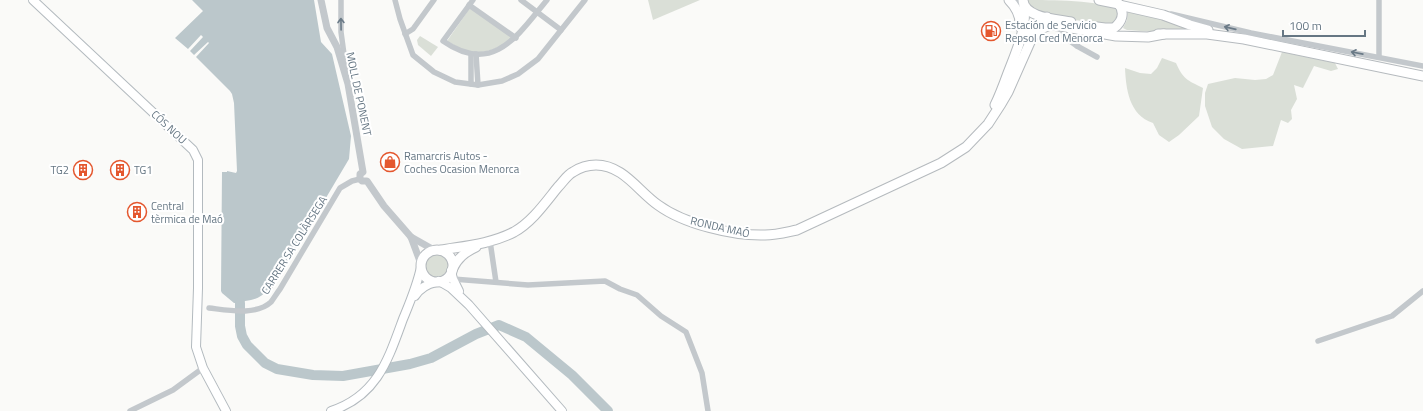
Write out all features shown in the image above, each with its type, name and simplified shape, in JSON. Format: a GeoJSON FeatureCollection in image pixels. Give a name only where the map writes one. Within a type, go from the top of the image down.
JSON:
{"type":"FeatureCollection","features":[{"type":"Feature","properties":{"kind":"main road"},"geometry":{"type":"LineString","coordinates":[[1008,0],[1016,8],[1020,18],[1020,34],[1016,53]]}},
{"type":"Feature","properties":{"kind":"main road"},"geometry":{"type":"LineString","coordinates":[[1099,0],[1119,3],[1162,15],[1190,25],[1244,39],[1423,76]]}},
{"type":"Feature","properties":{"kind":"main road","name":"CÓS NOU"},"geometry":{"type":"LineString","coordinates":[[36,2],[193,150],[196,155],[198,160],[198,305],[196,347],[203,368],[226,411]]}},
{"type":"Feature","properties":{"kind":"main road"},"geometry":{"type":"LineString","coordinates":[[1105,28],[1114,28],[1121,21],[1122,10],[1119,3]]}},
{"type":"Feature","properties":{"kind":"main road"},"geometry":{"type":"LineString","coordinates":[[1016,53],[1025,20],[1024,4]]}},
{"type":"Feature","properties":{"kind":"main road"},"geometry":{"type":"LineString","coordinates":[[1024,4],[1032,13],[1113,31],[1137,34],[1207,34],[1244,39]]}},
{"type":"Feature","properties":{"kind":"main road"},"geometry":{"type":"LineString","coordinates":[[993,116],[1008,86],[1028,35],[1040,20],[1047,17]]}},
{"type":"Feature","properties":{"kind":"main road"},"geometry":{"type":"LineString","coordinates":[[993,116],[1008,92],[1028,45],[1037,31],[1050,25],[1116,36],[1144,37],[1164,34]]}},
{"type":"Feature","properties":{"kind":"main road","name":"RONDA MAÓ"},"geometry":{"type":"LineString","coordinates":[[977,136],[985,125],[997,102],[1016,53]]}},
{"type":"Feature","properties":{"kind":"main road","name":"RONDA MAÓ"},"geometry":{"type":"LineString","coordinates":[[452,273],[455,262],[460,256],[487,242],[514,232],[525,224],[539,210],[566,178],[573,172],[585,167],[596,165],[620,172],[659,207],[692,221],[718,229],[749,234],[772,235],[791,232],[812,224],[941,163],[966,147],[993,116]]}},
{"type":"Feature","properties":{"kind":"main road","name":"RONDA MAÓ"},"geometry":{"type":"LineString","coordinates":[[437,250],[487,242]]}},
{"type":"Feature","properties":{"kind":"main road"},"geometry":{"type":"LineString","coordinates":[[331,411],[354,401],[369,388],[383,369],[418,282],[424,256],[430,251],[437,250],[449,256],[452,265],[452,273],[469,305]]}},
{"type":"Feature","properties":{"kind":"main road"},"geometry":{"type":"LineString","coordinates":[[421,266],[424,276],[432,281],[438,281],[451,288],[469,305],[562,411]]}},
{"type":"Feature","properties":{"kind":"main road"},"geometry":{"type":"LineString","coordinates":[[410,303],[417,292],[422,288],[428,284],[446,278],[452,273]]}},
{"type":"Feature","properties":{"kind":"street","name":"MOLL DE PONENT"},"geometry":{"type":"LineString","coordinates":[[321,0],[327,28],[337,47],[348,84],[363,177],[384,206],[411,237],[421,266]]}},
{"type":"Feature","properties":{"kind":"street"},"geometry":{"type":"LineString","coordinates":[[341,0],[341,32],[348,84]]}},
{"type":"Feature","properties":{"kind":"street"},"geometry":{"type":"LineString","coordinates":[[395,0],[413,55],[434,72],[455,82],[478,85],[502,80],[518,74],[538,59],[585,0]]}},
{"type":"Feature","properties":{"kind":"street"},"geometry":{"type":"LineString","coordinates":[[405,34],[413,29],[434,0]]}},
{"type":"Feature","properties":{"kind":"street"},"geometry":{"type":"LineString","coordinates":[[473,0],[443,42],[461,52],[473,54],[495,51],[516,38],[547,0]]}},
{"type":"Feature","properties":{"kind":"street"},"geometry":{"type":"LineString","coordinates":[[521,0],[561,30]]}},
{"type":"Feature","properties":{"kind":"street"},"geometry":{"type":"LineString","coordinates":[[1015,0],[1024,4]]}},
{"type":"Feature","properties":{"kind":"street"},"geometry":{"type":"LineString","coordinates":[[1379,0],[1379,57]]}},
{"type":"Feature","properties":{"kind":"street"},"geometry":{"type":"LineString","coordinates":[[469,6],[516,38]]}},
{"type":"Feature","properties":{"kind":"street"},"geometry":{"type":"LineString","coordinates":[[1141,10],[1160,12],[1251,32],[1423,66]]}},
{"type":"Feature","properties":{"kind":"street"},"geometry":{"type":"LineString","coordinates":[[1076,46],[1080,30]]}},
{"type":"Feature","properties":{"kind":"street"},"geometry":{"type":"LineString","coordinates":[[1060,34],[1076,46],[1097,57]]}},
{"type":"Feature","properties":{"kind":"street"},"geometry":{"type":"LineString","coordinates":[[471,84],[473,54]]}},
{"type":"Feature","properties":{"kind":"street"},"geometry":{"type":"LineString","coordinates":[[473,54],[478,85]]}},
{"type":"Feature","properties":{"kind":"street","name":"CARRER SA COLÀRSEGA"},"geometry":{"type":"LineString","coordinates":[[211,309],[249,310],[264,306],[271,302],[287,279],[340,188],[363,177]]}},
{"type":"Feature","properties":{"kind":"street","name":"MOLL DE PONENT"},"geometry":{"type":"LineString","coordinates":[[411,237],[437,250]]}},
{"type":"Feature","properties":{"kind":"street"},"geometry":{"type":"LineString","coordinates":[[487,242],[496,282]]}},
{"type":"Feature","properties":{"kind":"street"},"geometry":{"type":"LineString","coordinates":[[452,273],[496,282],[528,286],[605,281],[620,289],[637,295],[661,316],[686,332],[702,373],[708,411]]}},
{"type":"Feature","properties":{"kind":"street"},"geometry":{"type":"LineString","coordinates":[[1318,341],[1392,316],[1423,291]]}},
{"type":"Feature","properties":{"kind":"street"},"geometry":{"type":"LineString","coordinates":[[130,411],[173,390],[203,368]]}},
{"type":"Feature","properties":{"kind":"shaded area"},"geometry":{"type":"Polygon","coordinates":[[[192,0],[314,0],[321,42],[332,54],[351,136],[349,159],[272,289],[269,289],[258,298],[245,301],[243,303],[234,303],[221,291],[222,172],[227,171],[236,173],[237,171],[234,103],[230,91],[196,57],[209,43],[208,42],[194,55],[190,51],[203,37],[201,35],[188,49],[175,38],[203,11],[192,0]]]}},
{"type":"Feature","properties":{"kind":"shaded area"},"geometry":{"type":"Polygon","coordinates":[[[648,0],[700,0],[653,20],[648,0]]]}},
{"type":"Feature","properties":{"kind":"shaded area"},"geometry":{"type":"Polygon","coordinates":[[[1028,0],[1075,1],[1100,4],[1117,10],[1117,19],[1112,24],[1106,26],[1036,12],[1028,5],[1028,0]]]}},
{"type":"Feature","properties":{"kind":"shaded area"},"geometry":{"type":"Polygon","coordinates":[[[470,8],[513,38],[492,50],[475,53],[466,51],[447,41],[470,8]]]}},
{"type":"Feature","properties":{"kind":"shaded area"},"geometry":{"type":"Polygon","coordinates":[[[1128,10],[1159,16],[1192,30],[1154,32],[1127,30],[1123,28],[1127,20],[1128,10]]]}},
{"type":"Feature","properties":{"kind":"shaded area"},"geometry":{"type":"Polygon","coordinates":[[[420,36],[438,47],[431,56],[418,45],[417,40],[420,36]]]}},
{"type":"Feature","properties":{"kind":"shaded area"},"geometry":{"type":"Polygon","coordinates":[[[1282,52],[1335,63],[1338,69],[1331,71],[1314,66],[1303,88],[1294,85],[1297,99],[1291,110],[1292,119],[1288,123],[1281,120],[1273,146],[1242,149],[1224,139],[1212,127],[1205,106],[1205,93],[1208,84],[1235,78],[1255,80],[1266,79],[1273,75],[1282,52]]]}},
{"type":"Feature","properties":{"kind":"shaded area"},"geometry":{"type":"Polygon","coordinates":[[[1162,58],[1176,63],[1183,76],[1203,88],[1199,116],[1179,135],[1169,142],[1159,135],[1153,123],[1145,119],[1134,108],[1130,100],[1126,84],[1125,68],[1140,73],[1151,74],[1157,68],[1162,58]]]}},
{"type":"Feature","properties":{"kind":"shaded area"},"geometry":{"type":"Polygon","coordinates":[[[437,254],[442,255],[448,261],[448,271],[442,277],[437,278],[432,277],[426,271],[425,266],[426,261],[432,255],[437,254]]]}},
{"type":"Feature","properties":{"kind":"waterway"},"geometry":{"type":"LineString","coordinates":[[240,303],[240,326],[242,336],[247,345],[265,363],[277,369],[313,375],[343,376],[410,364],[431,358],[476,334],[499,325],[526,337],[572,375],[608,411]]}},
{"type":"Feature","properties":{"kind":"place","name":"Estación de Servicio Repsol Cred Menorca"},"geometry":{"type":"Point","coordinates":[991,31]}},
{"type":"Feature","properties":{"kind":"place","name":"Ramarcris Autos - Coches Ocasion Menorca"},"geometry":{"type":"Point","coordinates":[390,162]}},
{"type":"Feature","properties":{"kind":"place","name":"TG2"},"geometry":{"type":"Point","coordinates":[83,170]}},
{"type":"Feature","properties":{"kind":"place","name":"TG1"},"geometry":{"type":"Point","coordinates":[120,170]}},
{"type":"Feature","properties":{"kind":"place","name":"Central tèrmica de Maó"},"geometry":{"type":"Point","coordinates":[137,212]}}]}
